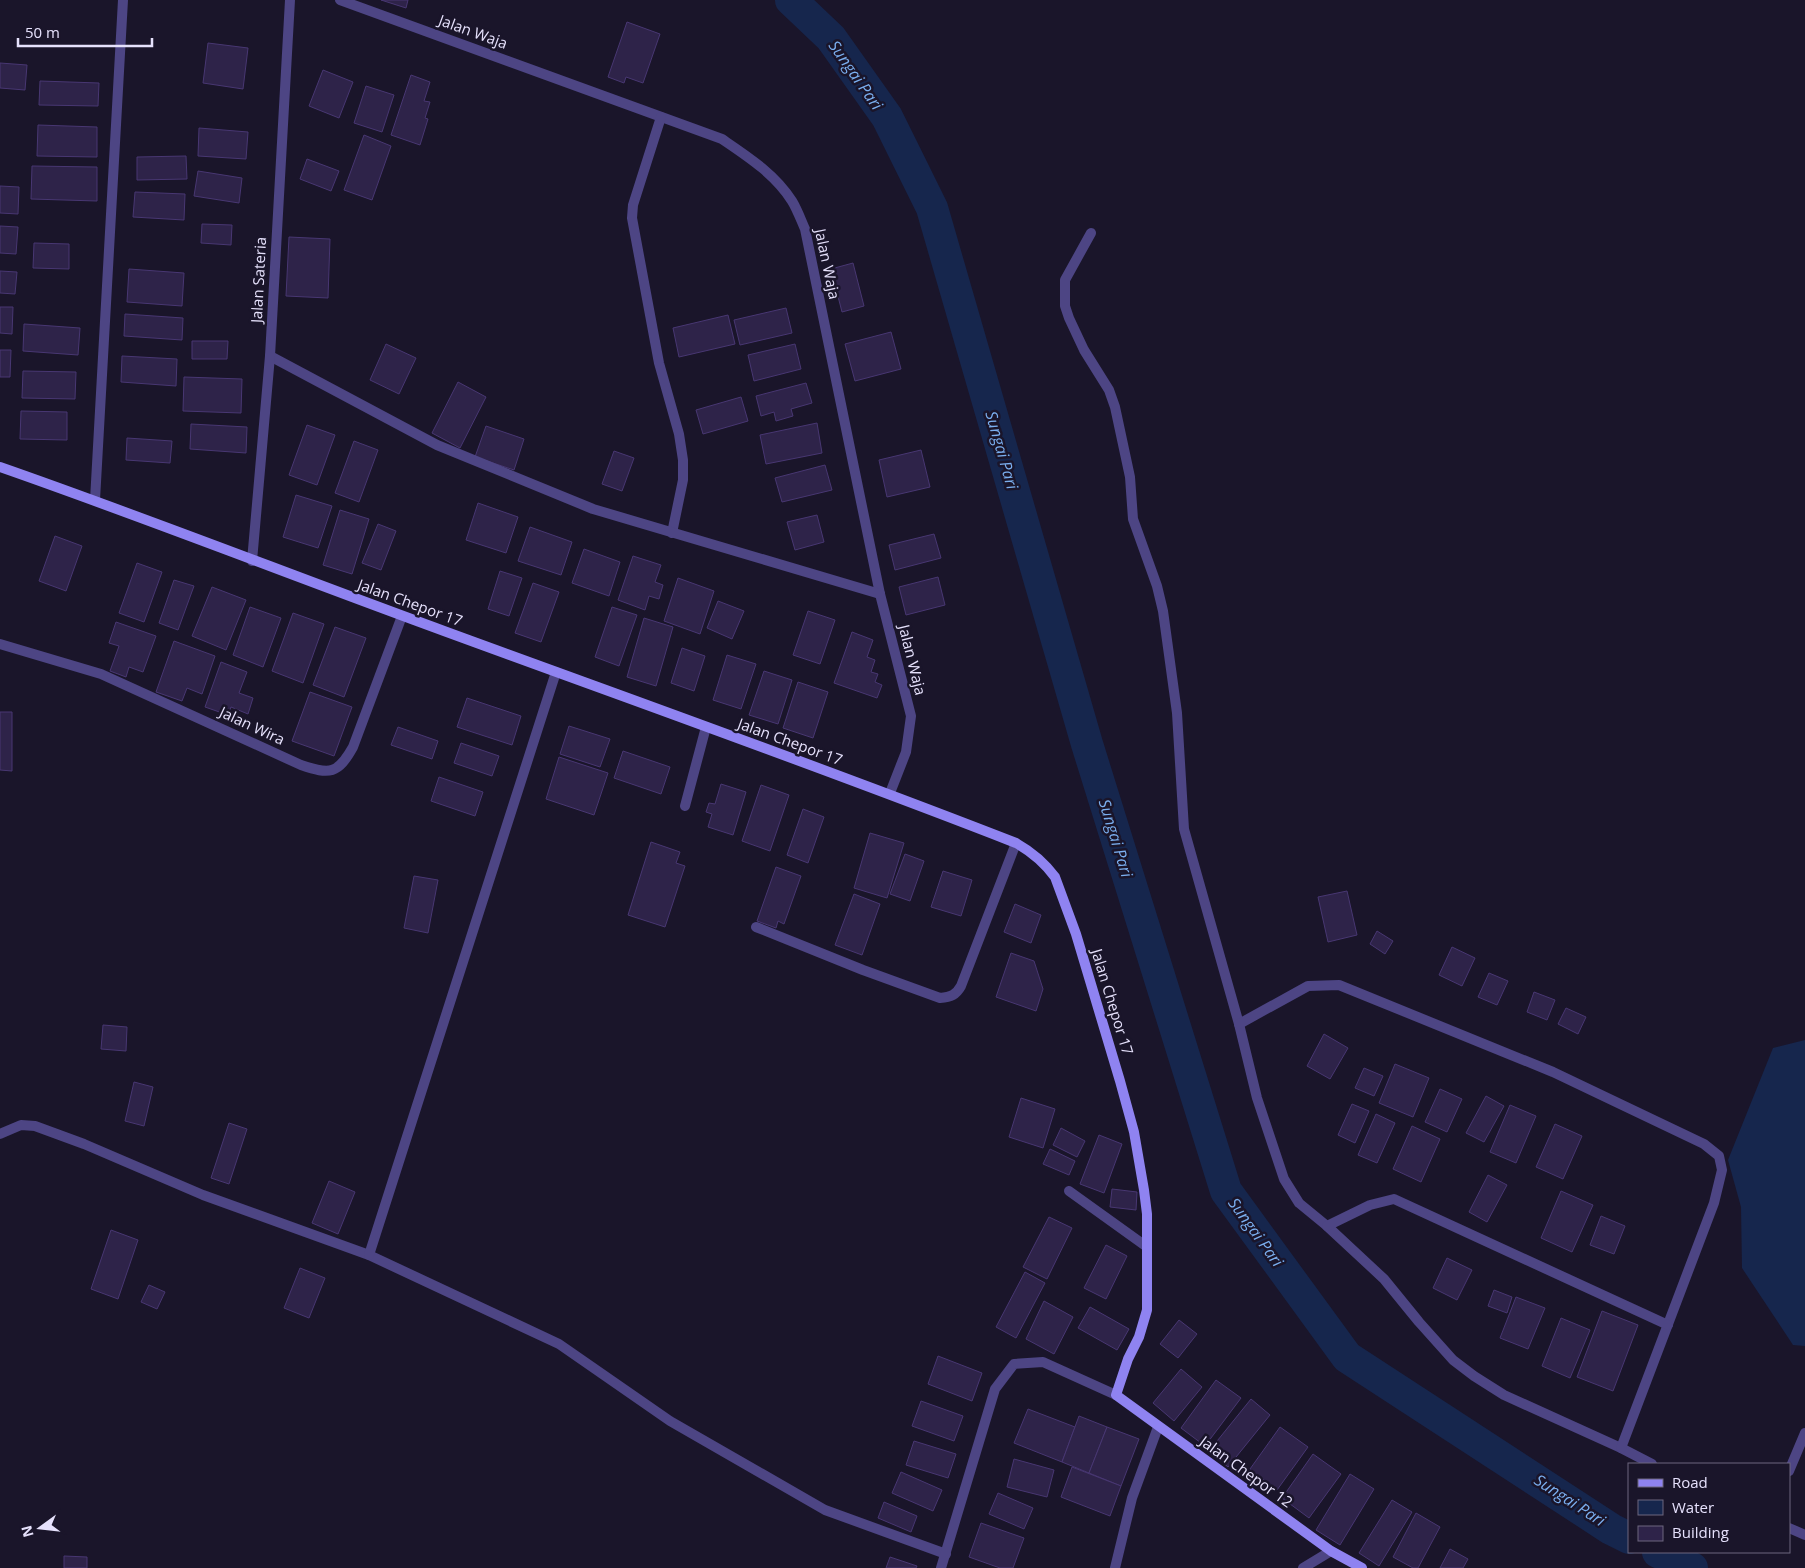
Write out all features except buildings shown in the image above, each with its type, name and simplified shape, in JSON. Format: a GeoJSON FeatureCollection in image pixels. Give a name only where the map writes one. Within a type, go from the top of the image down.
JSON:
{"type":"FeatureCollection","features":[{"type":"Feature","properties":{"kind":"street"},"geometry":{"type":"LineString","coordinates":[[95,500],[123,0]]}},
{"type":"Feature","properties":{"kind":"street","name":"Jalan Sateria"},"geometry":{"type":"LineString","coordinates":[[252,561],[270,356],[290,0]]}},
{"type":"Feature","properties":{"kind":"street","name":"Jalan Waja"},"geometry":{"type":"LineString","coordinates":[[340,0],[722,139],[750,158],[774,179],[792,201],[805,229],[880,594],[911,716],[906,752],[890,793]]}},
{"type":"Feature","properties":{"kind":"street"},"geometry":{"type":"LineString","coordinates":[[661,117],[633,205],[632,218],[659,362],[679,434],[683,460],[683,480],[672,532]]}},
{"type":"Feature","properties":{"kind":"street"},"geometry":{"type":"LineString","coordinates":[[1091,234],[1065,280],[1065,306],[1084,350],[1109,390],[1115,407],[1130,477],[1133,519],[1164,611],[1177,713],[1184,829],[1267,1131],[1284,1179],[1299,1203],[1384,1278],[1419,1322],[1453,1360],[1504,1395],[1650,1463]]}},
{"type":"Feature","properties":{"kind":"street"},"geometry":{"type":"LineString","coordinates":[[270,356],[437,445],[593,509],[880,594]]}},
{"type":"Feature","properties":{"kind":"street","name":"Jalan Chepor 17"},"geometry":{"type":"LineString","coordinates":[[0,467],[95,500],[252,561],[890,793],[1016,843],[1031,852],[1052,873],[1076,934],[1134,1132],[1144,1190],[1148,1298],[1145,1320],[1128,1359],[1116,1395]]}},
{"type":"Feature","properties":{"kind":"street","name":"Jalan Wira"},"geometry":{"type":"LineString","coordinates":[[0,644],[101,674],[301,765],[316,770],[331,770],[344,762],[353,747],[402,616]]}},
{"type":"Feature","properties":{"kind":"street"},"geometry":{"type":"LineString","coordinates":[[369,1255],[556,672]]}},
{"type":"Feature","properties":{"kind":"street"},"geometry":{"type":"LineString","coordinates":[[685,806],[706,727]]}},
{"type":"Feature","properties":{"kind":"street"},"geometry":{"type":"LineString","coordinates":[[756,927],[863,970],[940,998],[947,998],[955,994],[961,986],[1016,843]]}},
{"type":"Feature","properties":{"kind":"street"},"geometry":{"type":"LineString","coordinates":[[1239,1024],[1308,986],[1339,985],[1553,1072],[1704,1144],[1719,1156],[1722,1170],[1714,1203],[1621,1448]]}},
{"type":"Feature","properties":{"kind":"street"},"geometry":{"type":"LineString","coordinates":[[0,1134],[21,1125],[35,1126],[84,1144],[203,1195],[369,1255],[559,1344],[670,1421],[825,1510],[946,1554]]}},
{"type":"Feature","properties":{"kind":"street"},"geometry":{"type":"LineString","coordinates":[[1069,1191],[1147,1247]]}},
{"type":"Feature","properties":{"kind":"street"},"geometry":{"type":"LineString","coordinates":[[1327,1226],[1370,1205],[1394,1200],[1668,1325]]}},
{"type":"Feature","properties":{"kind":"street"},"geometry":{"type":"LineString","coordinates":[[942,1568],[995,1389],[1014,1364],[1043,1362],[1116,1395]]}},
{"type":"Feature","properties":{"kind":"street","name":"Jalan Chepor 12"},"geometry":{"type":"LineString","coordinates":[[1116,1395],[1331,1551],[1362,1568]]}},
{"type":"Feature","properties":{"kind":"street"},"geometry":{"type":"LineString","coordinates":[[1115,1568],[1132,1498],[1158,1427]]}},
{"type":"Feature","properties":{"kind":"street"},"geometry":{"type":"LineString","coordinates":[[1790,1468],[1805,1433]]}},
{"type":"Feature","properties":{"kind":"street"},"geometry":{"type":"LineString","coordinates":[[1790,1528],[1805,1535]]}},
{"type":"Feature","properties":{"kind":"street"},"geometry":{"type":"LineString","coordinates":[[1303,1568],[1331,1551]]}},
{"type":"Feature","properties":{"kind":"water"},"geometry":{"type":"Polygon","coordinates":[[[1805,1040],[1805,1346],[1793,1345],[1742,1268],[1741,1207],[1728,1160],[1773,1048],[1805,1040]]]}},
{"type":"Feature","properties":{"kind":"waterway","name":"Sungai Pari"},"geometry":{"type":"LineString","coordinates":[[791,0],[831,38],[887,117],[932,208],[1087,744],[1226,1191],[1347,1357],[1611,1529],[1628,1538]]}},
{"type":"Feature","properties":{"kind":"waterway","name":"Sungai Pari"},"geometry":{"type":"LineString","coordinates":[[1660,1553],[1692,1568]]}}]}
